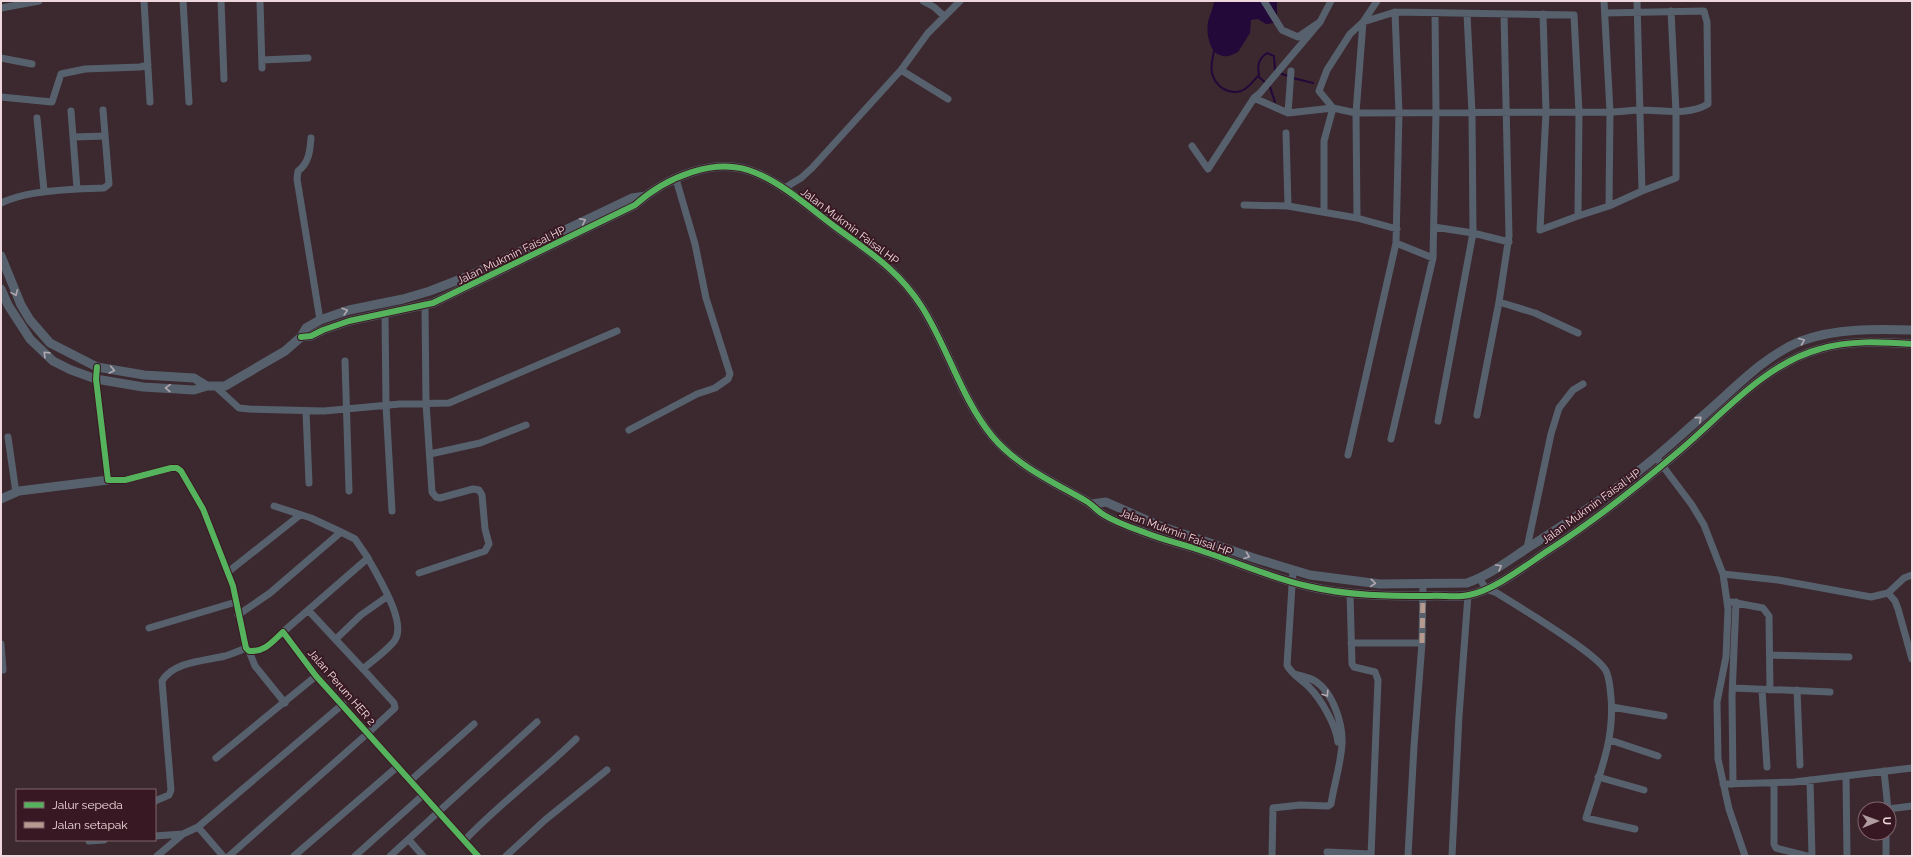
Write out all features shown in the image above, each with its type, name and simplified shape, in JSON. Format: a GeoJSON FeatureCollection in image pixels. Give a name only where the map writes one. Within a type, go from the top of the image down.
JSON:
{"type":"FeatureCollection","features":[{"type":"Feature","properties":{"kind":"street"},"geometry":{"type":"LineString","coordinates":[[1,8],[39,1]]}},
{"type":"Feature","properties":{"kind":"street"},"geometry":{"type":"LineString","coordinates":[[144,1],[150,102]]}},
{"type":"Feature","properties":{"kind":"street"},"geometry":{"type":"LineString","coordinates":[[183,1],[189,102]]}},
{"type":"Feature","properties":{"kind":"street"},"geometry":{"type":"LineString","coordinates":[[221,1],[224,79]]}},
{"type":"Feature","properties":{"kind":"street"},"geometry":{"type":"LineString","coordinates":[[260,1],[262,68]]}},
{"type":"Feature","properties":{"kind":"street"},"geometry":{"type":"LineString","coordinates":[[923,1],[934,7],[944,16]]}},
{"type":"Feature","properties":{"kind":"street"},"geometry":{"type":"LineString","coordinates":[[783,189],[801,178],[812,168],[901,70],[928,33],[960,1]]}},
{"type":"Feature","properties":{"kind":"street"},"geometry":{"type":"LineString","coordinates":[[1264,1],[1282,30],[1298,37],[1320,22]]}},
{"type":"Feature","properties":{"kind":"street"},"geometry":{"type":"LineString","coordinates":[[1192,146],[1208,169],[1254,98],[1260,93],[1320,22],[1331,1]]}},
{"type":"Feature","properties":{"kind":"street"},"geometry":{"type":"LineString","coordinates":[[1333,108],[1319,91],[1328,70],[1350,34],[1363,22],[1377,1]]}},
{"type":"Feature","properties":{"kind":"street"},"geometry":{"type":"LineString","coordinates":[[1604,1],[1610,112],[1609,206]]}},
{"type":"Feature","properties":{"kind":"street"},"geometry":{"type":"LineString","coordinates":[[1637,1],[1642,191]]}},
{"type":"Feature","properties":{"kind":"street"},"geometry":{"type":"LineString","coordinates":[[1543,14],[1546,112],[1540,230],[1609,206],[1676,178],[1676,112],[1671,11]]}},
{"type":"Feature","properties":{"kind":"street"},"geometry":{"type":"LineString","coordinates":[[1254,98],[1288,113],[1333,108],[1356,113],[1610,112],[1640,110],[1676,112],[1701,108],[1708,104],[1707,22],[1704,11],[1605,13]]}},
{"type":"Feature","properties":{"kind":"street"},"geometry":{"type":"LineString","coordinates":[[1363,22],[1395,12],[1574,15],[1579,112],[1578,216]]}},
{"type":"Feature","properties":{"kind":"street"},"geometry":{"type":"LineString","coordinates":[[1348,455],[1396,243],[1399,113],[1395,12]]}},
{"type":"Feature","properties":{"kind":"street"},"geometry":{"type":"LineString","coordinates":[[1390,439],[1432,258],[1436,112],[1435,13]]}},
{"type":"Feature","properties":{"kind":"street"},"geometry":{"type":"LineString","coordinates":[[1438,421],[1473,233],[1472,113],[1467,14]]}},
{"type":"Feature","properties":{"kind":"street"},"geometry":{"type":"LineString","coordinates":[[1477,415],[1509,242],[1504,14]]}},
{"type":"Feature","properties":{"kind":"street"},"geometry":{"type":"LineString","coordinates":[[1357,218],[1356,113],[1363,22]]}},
{"type":"Feature","properties":{"kind":"street"},"geometry":{"type":"LineString","coordinates":[[1,58],[32,64]]}},
{"type":"Feature","properties":{"kind":"street"},"geometry":{"type":"LineString","coordinates":[[262,60],[308,58]]}},
{"type":"Feature","properties":{"kind":"street"},"geometry":{"type":"LineString","coordinates":[[1,97],[52,102],[61,74],[85,69],[140,67],[148,65]]}},
{"type":"Feature","properties":{"kind":"street"},"geometry":{"type":"LineString","coordinates":[[901,70],[948,99]]}},
{"type":"Feature","properties":{"kind":"street"},"geometry":{"type":"LineString","coordinates":[[1288,113],[1291,71]]}},
{"type":"Feature","properties":{"kind":"street"},"geometry":{"type":"LineString","coordinates":[[1324,212],[1324,141],[1333,108]]}},
{"type":"Feature","properties":{"kind":"street"},"geometry":{"type":"LineString","coordinates":[[1,203],[16,196],[44,191],[104,188],[109,184],[103,110]]}},
{"type":"Feature","properties":{"kind":"street"},"geometry":{"type":"LineString","coordinates":[[71,111],[77,189]]}},
{"type":"Feature","properties":{"kind":"street"},"geometry":{"type":"LineString","coordinates":[[37,118],[44,191]]}},
{"type":"Feature","properties":{"kind":"street"},"geometry":{"type":"LineString","coordinates":[[1286,133],[1288,206]]}},
{"type":"Feature","properties":{"kind":"street"},"geometry":{"type":"LineString","coordinates":[[73,137],[105,136]]}},
{"type":"Feature","properties":{"kind":"street"},"geometry":{"type":"LineString","coordinates":[[311,138],[308,158],[304,166],[297,173],[320,320]]}},
{"type":"Feature","properties":{"kind":"street","name":"Jalan Mukmin Faisal HP"},"geometry":{"type":"LineString","coordinates":[[301,338],[311,336],[349,321],[425,306],[447,297],[635,205],[646,196],[676,179],[710,167],[723,166],[752,171],[783,189],[898,275],[923,308],[976,412],[991,435],[1013,458],[1053,484],[1092,504],[1099,513],[1153,536],[1307,586],[1381,596],[1468,595],[1486,589],[1516,572],[1577,532],[1663,465],[1740,397],[1778,367],[1823,348],[1857,344],[1912,344]]}},
{"type":"Feature","properties":{"kind":"street"},"geometry":{"type":"LineString","coordinates":[[630,430],[697,394],[715,388],[728,379],[730,374],[706,298],[695,244],[676,179]]}},
{"type":"Feature","properties":{"kind":"street","name":"Jalan Mukmin Faisal HP"},"geometry":{"type":"LineString","coordinates":[[220,386],[285,351],[301,338],[306,328],[320,320],[349,310],[403,299],[430,291],[470,275],[632,198],[646,196]]}},
{"type":"Feature","properties":{"kind":"street"},"geometry":{"type":"LineString","coordinates":[[1244,205],[1288,206],[1357,218],[1397,230]]}},
{"type":"Feature","properties":{"kind":"street"},"geometry":{"type":"LineString","coordinates":[[1434,227],[1473,233],[1509,242]]}},
{"type":"Feature","properties":{"kind":"street"},"geometry":{"type":"LineString","coordinates":[[1396,243],[1432,258]]}},
{"type":"Feature","properties":{"kind":"street"},"geometry":{"type":"LineString","coordinates":[[1,256],[21,305],[40,332],[50,343],[97,367],[144,375],[194,378],[207,386]]}},
{"type":"Feature","properties":{"kind":"street"},"geometry":{"type":"LineString","coordinates":[[1,289],[8,305],[30,339],[53,361],[96,379],[142,387],[194,390],[207,386],[220,386],[239,408],[306,411],[426,403],[442,405],[450,403],[617,332]]}},
{"type":"Feature","properties":{"kind":"street"},"geometry":{"type":"LineString","coordinates":[[1499,302],[1535,313],[1578,333]]}},
{"type":"Feature","properties":{"kind":"street"},"geometry":{"type":"LineString","coordinates":[[418,573],[485,551],[489,544],[485,529],[482,495],[478,490],[473,489],[440,498],[436,497],[432,492],[426,403],[425,306]]}},
{"type":"Feature","properties":{"kind":"street"},"geometry":{"type":"LineString","coordinates":[[385,314],[386,405],[392,512]]}},
{"type":"Feature","properties":{"kind":"street","name":"Jalan Mukmin Faisal HP"},"geometry":{"type":"LineString","coordinates":[[1092,504],[1106,502],[1160,526],[1310,575],[1380,584],[1456,584],[1480,579],[1570,522],[1640,470],[1732,389],[1770,358],[1786,348],[1820,335],[1856,330],[1912,330]]}},
{"type":"Feature","properties":{"kind":"street"},"geometry":{"type":"LineString","coordinates":[[345,361],[349,491]]}},
{"type":"Feature","properties":{"kind":"street"},"geometry":{"type":"LineString","coordinates":[[97,367],[96,379],[108,480]]}},
{"type":"Feature","properties":{"kind":"street"},"geometry":{"type":"LineString","coordinates":[[1527,548],[1551,434],[1559,408],[1573,390],[1583,384]]}},
{"type":"Feature","properties":{"kind":"street"},"geometry":{"type":"LineString","coordinates":[[306,411],[309,483]]}},
{"type":"Feature","properties":{"kind":"street"},"geometry":{"type":"LineString","coordinates":[[430,454],[480,443],[526,425]]}},
{"type":"Feature","properties":{"kind":"street"},"geometry":{"type":"LineString","coordinates":[[8,437],[16,493]]}},
{"type":"Feature","properties":{"kind":"street"},"geometry":{"type":"LineString","coordinates":[[1656,457],[1692,505],[1704,525],[1723,574],[1727,601],[1726,658],[1717,702],[1718,759],[1723,784],[1745,856]]}},
{"type":"Feature","properties":{"kind":"street"},"geometry":{"type":"LineString","coordinates":[[1,499],[16,493],[108,480],[125,480],[171,468],[177,468],[181,471],[203,509],[228,572],[233,586],[238,615],[247,650],[255,666],[285,703]]}},
{"type":"Feature","properties":{"kind":"street"},"geometry":{"type":"LineString","coordinates":[[274,506],[311,518],[341,532],[355,540],[368,558],[396,612],[397,632],[395,640],[363,669]]}},
{"type":"Feature","properties":{"kind":"street"},"geometry":{"type":"LineString","coordinates":[[228,572],[300,515]]}},
{"type":"Feature","properties":{"kind":"street"},"geometry":{"type":"LineString","coordinates":[[238,615],[270,593],[341,532]]}},
{"type":"Feature","properties":{"kind":"street"},"geometry":{"type":"LineString","coordinates":[[156,801],[169,795],[171,790],[162,681],[166,674],[179,667],[247,650],[265,649],[368,558]]}},
{"type":"Feature","properties":{"kind":"street"},"geometry":{"type":"LineString","coordinates":[[1293,570],[1291,581],[1290,644],[1287,660],[1289,670],[1310,688],[1333,724],[1337,734],[1340,756]]}},
{"type":"Feature","properties":{"kind":"street"},"geometry":{"type":"LineString","coordinates":[[1723,574],[1778,580],[1871,598],[1888,593],[1904,578],[1912,575]]}},
{"type":"Feature","properties":{"kind":"street"},"geometry":{"type":"LineString","coordinates":[[1480,579],[1486,589],[1497,593],[1515,605],[1597,661],[1605,670],[1610,685],[1612,706],[1610,740],[1586,818],[1635,829]]}},
{"type":"Feature","properties":{"kind":"street"},"geometry":{"type":"LineString","coordinates":[[1408,856],[1414,746],[1422,643],[1423,584]]}},
{"type":"Feature","properties":{"kind":"street"},"geometry":{"type":"LineString","coordinates":[[1327,852],[1371,855],[1378,680],[1375,672],[1352,664],[1350,593]]}},
{"type":"Feature","properties":{"kind":"street"},"geometry":{"type":"LineString","coordinates":[[1888,593],[1895,601],[1898,609],[1912,659]]}},
{"type":"Feature","properties":{"kind":"street"},"geometry":{"type":"LineString","coordinates":[[1452,856],[1468,595]]}},
{"type":"Feature","properties":{"kind":"street"},"geometry":{"type":"LineString","coordinates":[[336,639],[361,615],[388,596]]}},
{"type":"Feature","properties":{"kind":"street"},"geometry":{"type":"LineString","coordinates":[[1727,601],[1763,608],[1769,616],[1770,690]]}},
{"type":"Feature","properties":{"kind":"street"},"geometry":{"type":"LineString","coordinates":[[149,628],[236,602]]}},
{"type":"Feature","properties":{"kind":"street"},"geometry":{"type":"LineString","coordinates":[[1733,784],[1733,688],[1736,602]]}},
{"type":"Feature","properties":{"kind":"street"},"geometry":{"type":"LineString","coordinates":[[229,856],[395,708],[394,703],[308,610]]}},
{"type":"Feature","properties":{"kind":"street","name":"Jalan Perum HER 2"},"geometry":{"type":"LineString","coordinates":[[283,632],[316,676],[343,704],[397,767],[478,856]]}},
{"type":"Feature","properties":{"kind":"street"},"geometry":{"type":"LineString","coordinates":[[1351,643],[1422,643]]}},
{"type":"Feature","properties":{"kind":"street"},"geometry":{"type":"LineString","coordinates":[[1,644],[3,670]]}},
{"type":"Feature","properties":{"kind":"street"},"geometry":{"type":"LineString","coordinates":[[1770,655],[1849,657]]}},
{"type":"Feature","properties":{"kind":"street"},"geometry":{"type":"LineString","coordinates":[[1272,856],[1273,808],[1300,805],[1328,806],[1331,804],[1342,744],[1342,732],[1331,700],[1325,691],[1315,681],[1295,674]]}},
{"type":"Feature","properties":{"kind":"street"},"geometry":{"type":"LineString","coordinates":[[216,758],[285,703],[316,676]]}},
{"type":"Feature","properties":{"kind":"street"},"geometry":{"type":"LineString","coordinates":[[1733,688],[1830,692]]}},
{"type":"Feature","properties":{"kind":"street"},"geometry":{"type":"LineString","coordinates":[[1762,690],[1767,767]]}},
{"type":"Feature","properties":{"kind":"street"},"geometry":{"type":"LineString","coordinates":[[1797,690],[1800,765]]}},
{"type":"Feature","properties":{"kind":"street"},"geometry":{"type":"LineString","coordinates":[[157,856],[183,834],[198,827],[343,704]]}},
{"type":"Feature","properties":{"kind":"street"},"geometry":{"type":"LineString","coordinates":[[1612,706],[1664,716]]}},
{"type":"Feature","properties":{"kind":"street"},"geometry":{"type":"LineString","coordinates":[[390,856],[537,722]]}},
{"type":"Feature","properties":{"kind":"street"},"geometry":{"type":"LineString","coordinates":[[410,781],[474,724]]}},
{"type":"Feature","properties":{"kind":"street"},"geometry":{"type":"LineString","coordinates":[[464,841],[576,739]]}},
{"type":"Feature","properties":{"kind":"street"},"geometry":{"type":"LineString","coordinates":[[1610,740],[1658,756]]}},
{"type":"Feature","properties":{"kind":"street"},"geometry":{"type":"LineString","coordinates":[[294,856],[397,767]]}},
{"type":"Feature","properties":{"kind":"street"},"geometry":{"type":"LineString","coordinates":[[1723,784],[1774,783],[1810,780],[1912,768]]}},
{"type":"Feature","properties":{"kind":"street"},"geometry":{"type":"LineString","coordinates":[[506,856],[545,820],[607,770]]}},
{"type":"Feature","properties":{"kind":"street"},"geometry":{"type":"LineString","coordinates":[[1884,771],[1887,801]]}},
{"type":"Feature","properties":{"kind":"street"},"geometry":{"type":"LineString","coordinates":[[1846,776],[1847,856]]}},
{"type":"Feature","properties":{"kind":"street"},"geometry":{"type":"LineString","coordinates":[[1598,777],[1644,790]]}},
{"type":"Feature","properties":{"kind":"street"},"geometry":{"type":"LineString","coordinates":[[1810,780],[1812,856]]}},
{"type":"Feature","properties":{"kind":"street"},"geometry":{"type":"LineString","coordinates":[[1774,783],[1774,844],[1776,848],[1807,856]]}},
{"type":"Feature","properties":{"kind":"street"},"geometry":{"type":"LineString","coordinates":[[355,856],[423,795]]}},
{"type":"Feature","properties":{"kind":"street"},"geometry":{"type":"LineString","coordinates":[[1897,808],[1912,806]]}},
{"type":"Feature","properties":{"kind":"street"},"geometry":{"type":"LineString","coordinates":[[198,827],[223,856]]}},
{"type":"Feature","properties":{"kind":"street"},"geometry":{"type":"LineString","coordinates":[[156,836],[183,834]]}},
{"type":"Feature","properties":{"kind":"street"},"geometry":{"type":"LineString","coordinates":[[409,840],[423,856]]}},
{"type":"Feature","properties":{"kind":"street"},"geometry":{"type":"LineString","coordinates":[[1886,841],[1886,856]]}},
{"type":"Feature","properties":{"kind":"shaded area"},"geometry":{"type":"Polygon","coordinates":[[[1214,1],[1277,1],[1277,17],[1274,23],[1266,24],[1258,19],[1251,20],[1250,33],[1238,52],[1229,56],[1222,56],[1213,50],[1207,31],[1214,1]]]}},
{"type":"Feature","properties":{"kind":"waterway"},"geometry":{"type":"LineString","coordinates":[[1214,51],[1211,70],[1216,82],[1219,85],[1231,92],[1241,91],[1249,86],[1258,76],[1270,87],[1275,102]]}},
{"type":"Feature","properties":{"kind":"waterway"},"geometry":{"type":"LineString","coordinates":[[1259,75],[1259,62],[1267,53],[1274,56],[1275,71]]}},
{"type":"Feature","properties":{"kind":"waterway"},"geometry":{"type":"LineString","coordinates":[[1279,73],[1288,76]]}},
{"type":"Feature","properties":{"kind":"waterway"},"geometry":{"type":"LineString","coordinates":[[1293,78],[1313,83]]}},
{"type":"Feature","properties":{"kind":"marked path"},"geometry":{"type":"LineString","coordinates":[[1422,643],[1423,596]]}},
{"type":"Feature","properties":{"kind":"cycle path"},"geometry":{"type":"LineString","coordinates":[[301,337],[311,336],[349,321],[433,303],[635,205],[647,195],[676,178],[708,168],[741,168],[767,178],[798,198],[873,255],[904,283],[922,307],[940,339],[963,389],[981,421],[1002,447],[1036,473],[1091,504],[1104,515],[1119,523],[1153,536],[1281,579],[1307,586],[1338,592],[1399,596],[1464,596],[1479,592],[1500,583],[1615,503],[1663,465],[1744,393],[1780,366],[1800,356],[1820,349],[1842,344],[1877,342],[1912,344]]}},
{"type":"Feature","properties":{"kind":"cycle path"},"geometry":{"type":"LineString","coordinates":[[97,367],[96,379],[108,480],[125,480],[171,468],[177,468],[181,471],[203,509],[233,586],[246,648],[249,651],[260,650],[272,643],[283,632],[316,676],[478,856]]}}]}
